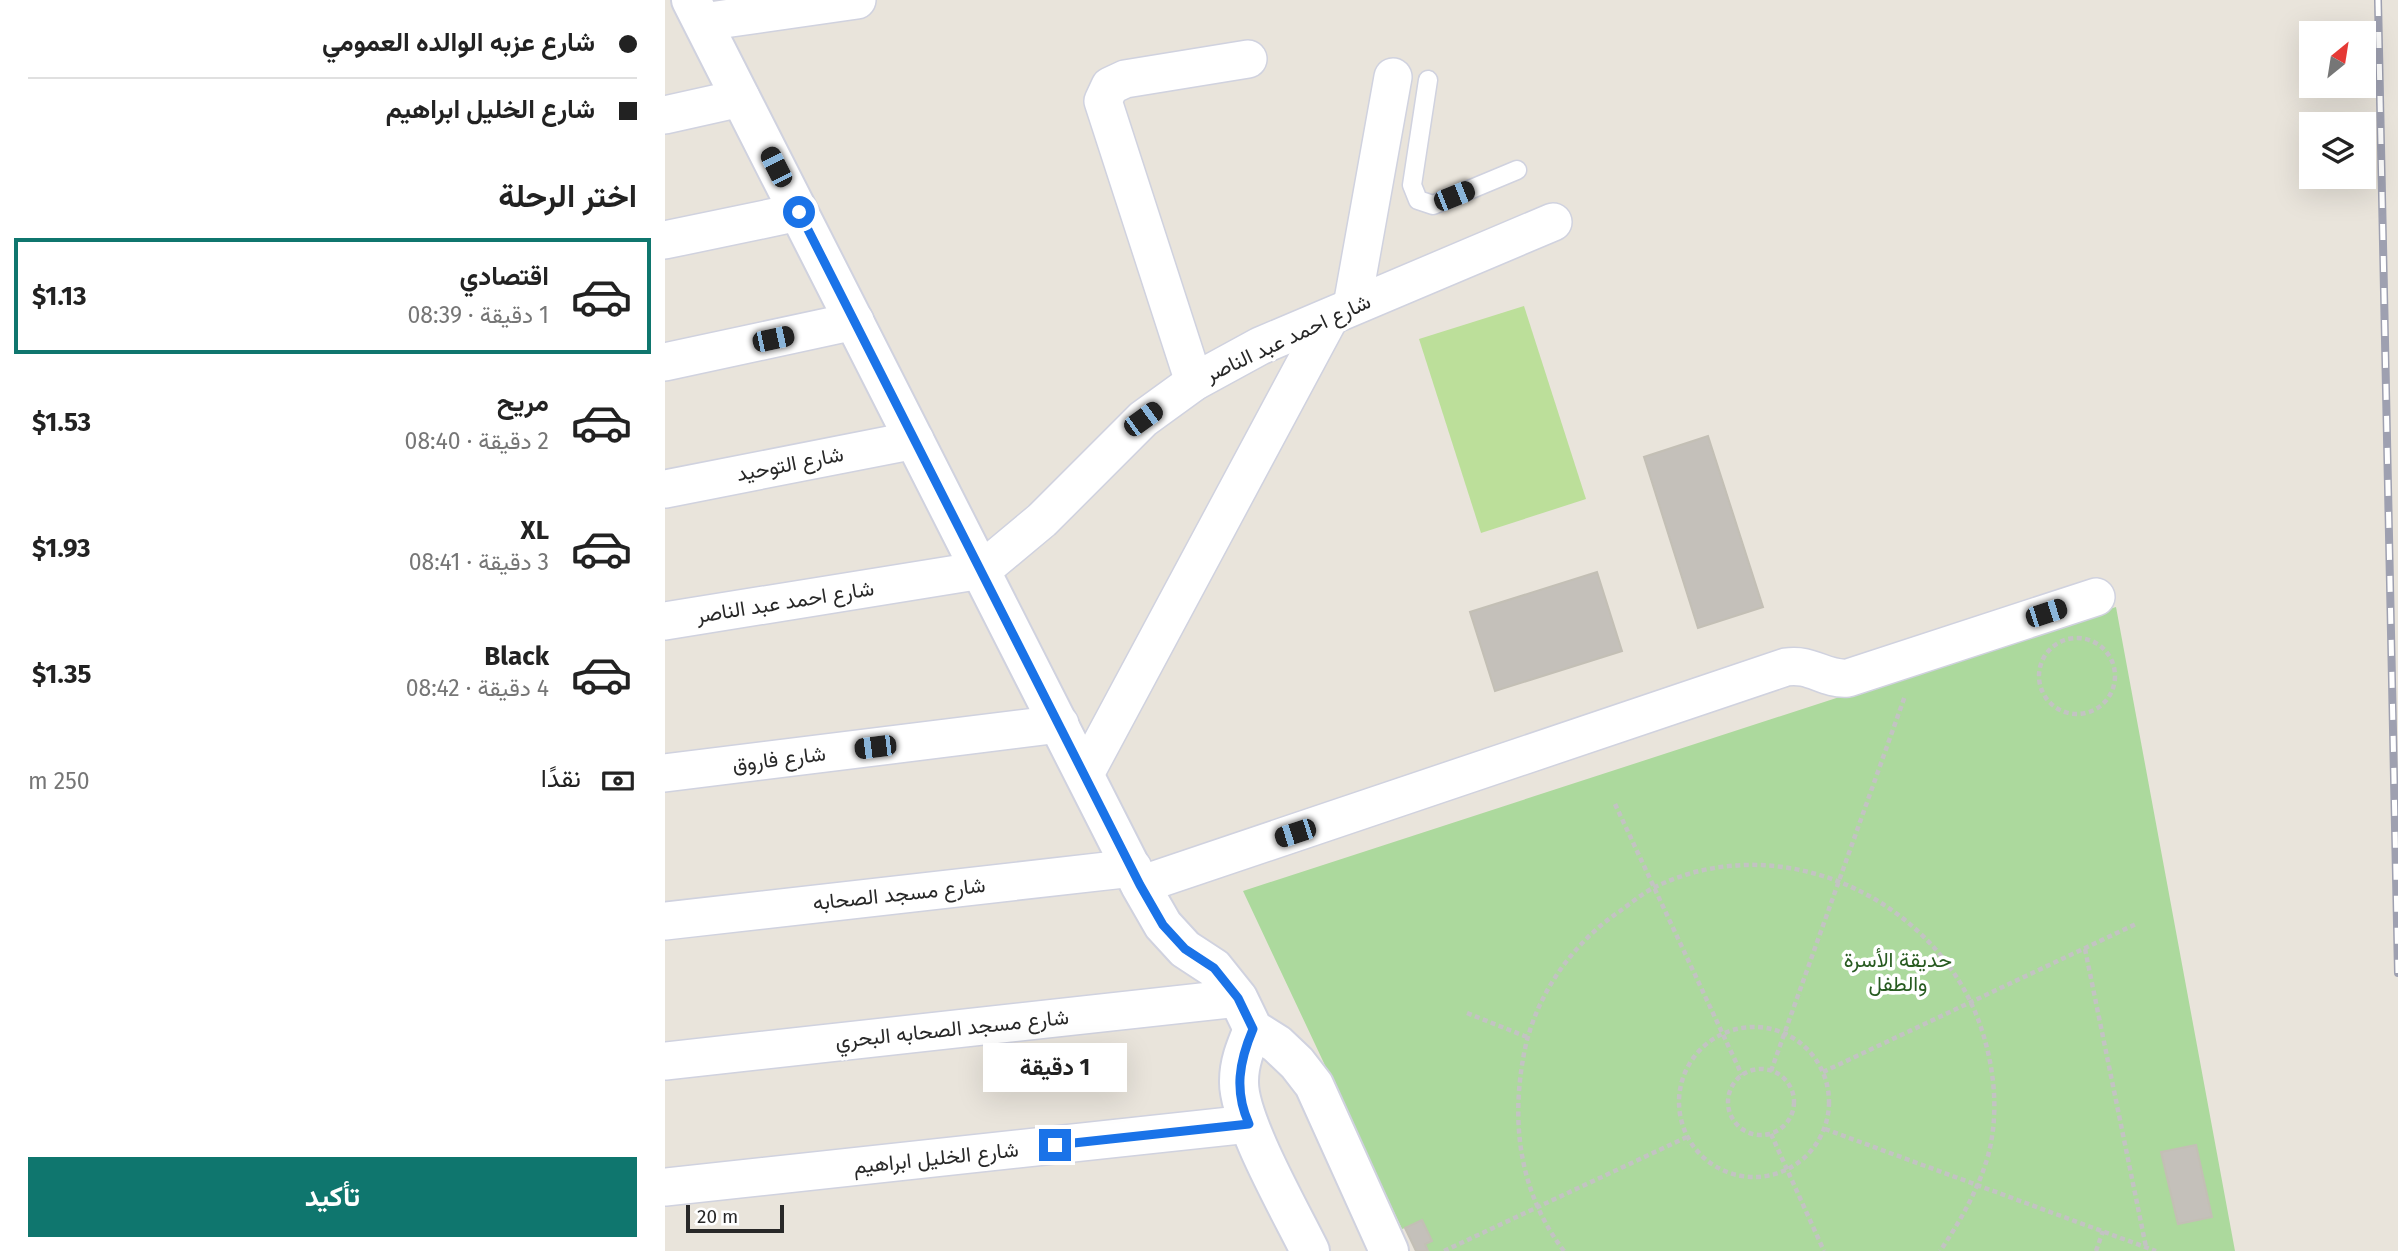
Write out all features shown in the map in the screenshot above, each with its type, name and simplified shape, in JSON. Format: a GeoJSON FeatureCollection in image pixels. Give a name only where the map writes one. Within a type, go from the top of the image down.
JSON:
{"type":"FeatureCollection","features":[{"type":"Feature","properties":{"kind":"street"},"geometry":{"type":"LineString","coordinates":[[857,0],[697,11],[1163,925],[1185,949],[1214,968],[1246,1013],[1297,1063],[1314,1085],[1389,1251]]}},
{"type":"Feature","properties":{"kind":"street"},"geometry":{"type":"LineString","coordinates":[[1194,382],[1103,101],[1110,86],[1125,79],[1248,59]]}},
{"type":"Feature","properties":{"kind":"street"},"geometry":{"type":"LineString","coordinates":[[1085,774],[1341,312],[1408,94]]}},
{"type":"Feature","properties":{"kind":"street"},"geometry":{"type":"LineString","coordinates":[[665,115],[741,98]]}},
{"type":"Feature","properties":{"kind":"street"},"geometry":{"type":"LineString","coordinates":[[665,240],[799,212]]}},
{"type":"Feature","properties":{"kind":"street","name":"شارع احمد عبد الناصر"},"geometry":{"type":"LineString","coordinates":[[665,621],[982,570],[1042,520],[1143,419],[1194,382],[1261,346],[1553,222]]}},
{"type":"Feature","properties":{"kind":"street"},"geometry":{"type":"LineString","coordinates":[[665,362],[855,321]]}},
{"type":"Feature","properties":{"kind":"street","name":"شارع التوحيد"},"geometry":{"type":"LineString","coordinates":[[665,489],[915,440]]}},
{"type":"Feature","properties":{"kind":"street","name":"شارع مسجد الصحابه"},"geometry":{"type":"LineString","coordinates":[[665,921],[1136,876],[1786,667],[1808,666],[1830,677],[1847,678],[2095,597]]}},
{"type":"Feature","properties":{"kind":"street","name":"شارع فاروق"},"geometry":{"type":"LineString","coordinates":[[665,773],[1060,724]]}},
{"type":"Feature","properties":{"kind":"street"},"geometry":{"type":"LineString","coordinates":[[1246,1013],[1239,1082],[1243,1109],[1310,1251]]}},
{"type":"Feature","properties":{"kind":"street","name":"شارع مسجد الصحابه البحري"},"geometry":{"type":"LineString","coordinates":[[665,1061],[1246,1013]]}},
{"type":"Feature","properties":{"kind":"street","name":"شارع الخليل ابراهيم"},"geometry":{"type":"LineString","coordinates":[[665,1187],[1249,1124]]}},
{"type":"Feature","properties":{"kind":"lane"},"geometry":{"type":"LineString","coordinates":[[1408,94],[1412,185],[1418,200],[1433,205],[1517,170]]}},
{"type":"Feature","properties":{"kind":"path"},"geometry":{"type":"LineString","coordinates":[[2068,639],[2094,642],[2105,650],[2115,674],[2108,699],[2098,709],[2072,715],[2049,702],[2038,678],[2046,653],[2068,639]]}},
{"type":"Feature","properties":{"kind":"path"},"geometry":{"type":"LineString","coordinates":[[1771,1071],[1906,691]]}},
{"type":"Feature","properties":{"kind":"path"},"geometry":{"type":"LineString","coordinates":[[1615,804],[1742,1075]]}},
{"type":"Feature","properties":{"kind":"path"},"geometry":{"type":"LineString","coordinates":[[1565,1251],[1535,1209],[1521,1147],[1518,1116],[1520,1077],[1527,1037],[1566,959],[1604,922],[1654,888],[1701,872],[1751,866],[1807,871],[1865,891],[1910,921],[1945,960],[1971,1002],[1991,1064],[1994,1096],[1988,1155],[1963,1215],[1940,1251]]}},
{"type":"Feature","properties":{"kind":"path"},"geometry":{"type":"LineString","coordinates":[[1823,1072],[2138,923]]}},
{"type":"Feature","properties":{"kind":"path"},"geometry":{"type":"LineString","coordinates":[[2085,949],[2146,1247]]}},
{"type":"Feature","properties":{"kind":"path"},"geometry":{"type":"LineString","coordinates":[[1467,1013],[1527,1037]]}},
{"type":"Feature","properties":{"kind":"path"},"geometry":{"type":"LineString","coordinates":[[1753,1027],[1783,1033],[1800,1042],[1823,1072],[1829,1110],[1825,1129],[1810,1153],[1787,1171],[1768,1177],[1730,1174],[1713,1166],[1687,1137],[1680,1118],[1682,1078],[1691,1060],[1705,1045],[1721,1034],[1753,1027]]}},
{"type":"Feature","properties":{"kind":"path"},"geometry":{"type":"LineString","coordinates":[[1751,1070],[1771,1071],[1788,1083],[1794,1102],[1788,1122],[1771,1134],[1758,1135],[1745,1131],[1734,1122],[1729,1110],[1728,1097],[1733,1084],[1751,1070]]}},
{"type":"Feature","properties":{"kind":"path"},"geometry":{"type":"LineString","coordinates":[[1825,1129],[1976,1187],[2156,1251]]}},
{"type":"Feature","properties":{"kind":"path"},"geometry":{"type":"LineString","coordinates":[[1771,1134],[1824,1251]]}},
{"type":"Feature","properties":{"kind":"path"},"geometry":{"type":"LineString","coordinates":[[1444,1251],[1687,1137]]}},
{"type":"Feature","properties":{"kind":"path"},"geometry":{"type":"LineString","coordinates":[[2096,1251],[2103,1231]]}},
{"type":"Feature","properties":{"kind":"green space"},"geometry":{"type":"Polygon","coordinates":[[[1524,306],[1586,499],[1481,533],[1419,339],[1524,306]]]}},
{"type":"Feature","properties":{"kind":"green space","name":"حديقة الأسرة والطفل"},"geometry":{"type":"Polygon","coordinates":[[[2116,607],[2235,1251],[1416,1251],[1405,1228],[1402,1229],[1243,891],[2116,607]]]}},
{"type":"Feature","properties":{"kind":"building"},"geometry":{"type":"Polygon","coordinates":[[[1708,436],[1763,607],[1698,628],[1644,457],[1708,436]]]}},
{"type":"Feature","properties":{"kind":"building"},"geometry":{"type":"Polygon","coordinates":[[[1597,572],[1622,651],[1495,691],[1470,612],[1597,572]]]}},
{"type":"Feature","properties":{"kind":"building"},"geometry":{"type":"Polygon","coordinates":[[[2196,1145],[2212,1217],[2178,1224],[2161,1152],[2196,1145]]]}},
{"type":"Feature","properties":{"kind":"building"},"geometry":{"type":"Polygon","coordinates":[[[1422,1220],[1432,1241],[1425,1244],[1428,1251],[1416,1251],[1405,1228],[1422,1220]]]}},
{"type":"Feature","properties":{"kind":"railway"},"geometry":{"type":"LineString","coordinates":[[2378,0],[2398,973]]}},
{"type":"Feature","properties":{"kind":"route"},"geometry":{"type":"LineString","coordinates":[[799,212],[1140,885],[1163,925],[1185,949],[1214,968],[1238,998],[1253,1029],[1242,1054],[1239,1082],[1243,1109],[1249,1124],[1055,1145]]}}]}
